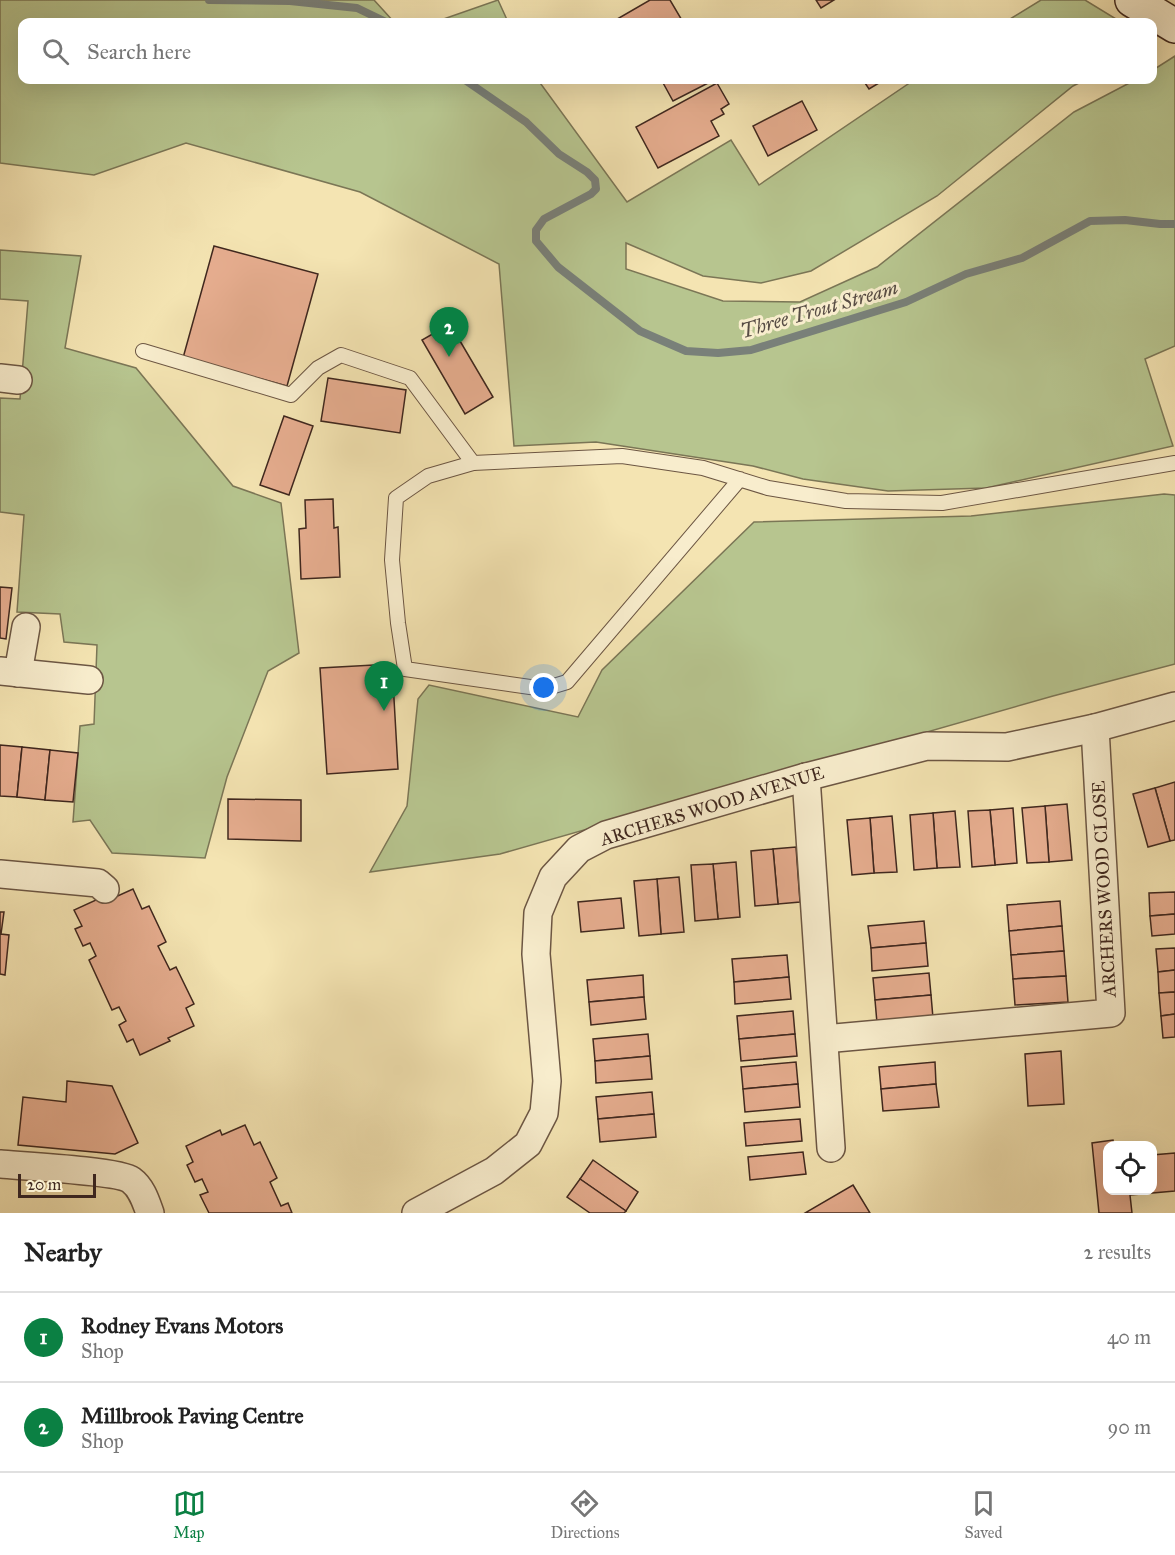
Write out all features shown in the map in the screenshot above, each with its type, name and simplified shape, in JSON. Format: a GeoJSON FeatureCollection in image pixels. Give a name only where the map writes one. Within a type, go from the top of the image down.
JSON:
{"type":"FeatureCollection","features":[{"type":"Feature","properties":{"kind":"main road"},"geometry":{"type":"LineString","coordinates":[[1132,0],[1175,26]]}},
{"type":"Feature","properties":{"kind":"street"},"geometry":{"type":"LineString","coordinates":[[26,627],[9,672],[89,680]]}},
{"type":"Feature","properties":{"kind":"street","name":"ARCHERS WOOD AVENUE"},"geometry":{"type":"LineString","coordinates":[[416,1213],[494,1171],[528,1144],[544,1113],[547,1081],[536,954],[538,913],[553,877],[579,849],[606,835],[806,777],[927,746],[1007,747],[1095,728],[1175,706]]}},
{"type":"Feature","properties":{"kind":"street","name":"ARCHERS WOOD CLOSE"},"geometry":{"type":"LineString","coordinates":[[824,1040],[1111,1013],[1095,728]]}},
{"type":"Feature","properties":{"kind":"street"},"geometry":{"type":"LineString","coordinates":[[806,777],[831,1148]]}},
{"type":"Feature","properties":{"kind":"street"},"geometry":{"type":"LineString","coordinates":[[0,874],[98,883],[105,889]]}},
{"type":"Feature","properties":{"kind":"street"},"geometry":{"type":"LineString","coordinates":[[0,1164],[112,1175],[131,1180],[142,1192],[150,1213]]}},
{"type":"Feature","properties":{"kind":"lane"},"geometry":{"type":"LineString","coordinates":[[143,351],[291,395],[318,368],[341,355],[410,378],[473,463]]}},
{"type":"Feature","properties":{"kind":"lane"},"geometry":{"type":"LineString","coordinates":[[740,479],[567,682],[544,689],[405,669],[392,560],[396,498],[428,476],[473,463],[622,456],[703,468],[740,479],[768,488],[846,501],[942,503],[1175,463]]}},
{"type":"Feature","properties":{"kind":"green space"},"geometry":{"type":"Polygon","coordinates":[[[0,0],[374,0],[390,18],[18,18],[18,84],[541,84],[627,202],[731,140],[759,185],[908,84],[1077,84],[937,196],[811,271],[761,283],[703,276],[626,243],[626,269],[723,301],[800,302],[877,267],[1074,112],[1127,84],[1157,84],[1157,67],[1175,56],[1175,346],[1145,359],[1173,446],[986,488],[888,491],[803,479],[753,466],[596,442],[514,446],[499,264],[360,192],[186,143],[94,175],[0,163],[0,0]]]}},
{"type":"Feature","properties":{"kind":"green space"},"geometry":{"type":"Polygon","coordinates":[[[498,0],[506,18],[446,18],[498,0]]]}},
{"type":"Feature","properties":{"kind":"green space"},"geometry":{"type":"Polygon","coordinates":[[[1041,0],[1085,0],[1114,18],[1012,18],[1041,0]]]}},
{"type":"Feature","properties":{"kind":"green space"},"geometry":{"type":"Polygon","coordinates":[[[0,250],[81,256],[65,348],[136,368],[233,486],[281,503],[299,653],[268,671],[227,777],[205,858],[112,853],[90,820],[73,822],[80,726],[94,724],[97,645],[64,642],[60,614],[17,612],[24,515],[0,512],[0,398],[20,399],[28,301],[0,299],[0,250]]]}},
{"type":"Feature","properties":{"kind":"green space"},"geometry":{"type":"Polygon","coordinates":[[[1164,494],[1175,495],[1175,664],[1053,696],[500,854],[370,872],[407,806],[418,699],[429,685],[578,717],[602,670],[754,522],[971,516],[1164,494]]]}},
{"type":"Feature","properties":{"kind":"building"},"geometry":{"type":"Polygon","coordinates":[[[650,0],[670,0],[681,18],[619,18],[650,0]]]}},
{"type":"Feature","properties":{"kind":"building"},"geometry":{"type":"Polygon","coordinates":[[[816,0],[834,0],[821,8],[816,0]]]}},
{"type":"Feature","properties":{"kind":"building"},"geometry":{"type":"Polygon","coordinates":[[[664,84],[706,84],[673,101],[664,84]]]}},
{"type":"Feature","properties":{"kind":"building"},"geometry":{"type":"Polygon","coordinates":[[[715,84],[718,84],[729,104],[721,109],[724,114],[711,121],[719,136],[658,168],[636,127],[715,84]]]}},
{"type":"Feature","properties":{"kind":"building"},"geometry":{"type":"Polygon","coordinates":[[[866,84],[877,84],[869,89],[866,84]]]}},
{"type":"Feature","properties":{"kind":"building"},"geometry":{"type":"Polygon","coordinates":[[[802,101],[817,130],[768,156],[753,126],[802,101]]]}},
{"type":"Feature","properties":{"kind":"building"},"geometry":{"type":"Polygon","coordinates":[[[214,246],[318,274],[287,386],[183,358],[214,246]]]}},
{"type":"Feature","properties":{"kind":"building"},"geometry":{"type":"Polygon","coordinates":[[[450,324],[493,397],[465,414],[422,340],[450,324]]]}},
{"type":"Feature","properties":{"kind":"building"},"geometry":{"type":"Polygon","coordinates":[[[328,378],[406,390],[400,433],[321,421],[328,378]]]}},
{"type":"Feature","properties":{"kind":"building"},"geometry":{"type":"Polygon","coordinates":[[[284,416],[313,426],[289,495],[260,485],[284,416]]]}},
{"type":"Feature","properties":{"kind":"building"},"geometry":{"type":"Polygon","coordinates":[[[333,499],[334,528],[338,527],[340,577],[301,579],[299,529],[306,528],[305,500],[333,499]]]}},
{"type":"Feature","properties":{"kind":"building"},"geometry":{"type":"Polygon","coordinates":[[[0,587],[12,588],[6,639],[0,638],[0,587]]]}},
{"type":"Feature","properties":{"kind":"building"},"geometry":{"type":"Polygon","coordinates":[[[392,664],[398,769],[327,774],[320,668],[392,664]]]}},
{"type":"Feature","properties":{"kind":"building"},"geometry":{"type":"Polygon","coordinates":[[[0,745],[22,747],[17,797],[0,796],[0,745]]]}},
{"type":"Feature","properties":{"kind":"building"},"geometry":{"type":"Polygon","coordinates":[[[22,747],[50,750],[45,800],[17,797],[22,747]]]}},
{"type":"Feature","properties":{"kind":"building"},"geometry":{"type":"Polygon","coordinates":[[[50,750],[78,753],[73,802],[45,800],[50,750]]]}},
{"type":"Feature","properties":{"kind":"building"},"geometry":{"type":"Polygon","coordinates":[[[1175,782],[1175,840],[1170,841],[1155,788],[1175,782]]]}},
{"type":"Feature","properties":{"kind":"building"},"geometry":{"type":"Polygon","coordinates":[[[1155,788],[1170,841],[1148,847],[1133,794],[1155,788]]]}},
{"type":"Feature","properties":{"kind":"building"},"geometry":{"type":"Polygon","coordinates":[[[228,799],[301,800],[301,841],[228,839],[228,799]]]}},
{"type":"Feature","properties":{"kind":"building"},"geometry":{"type":"Polygon","coordinates":[[[1067,804],[1072,860],[1049,862],[1045,806],[1067,804]]]}},
{"type":"Feature","properties":{"kind":"building"},"geometry":{"type":"Polygon","coordinates":[[[1045,806],[1049,862],[1027,863],[1022,808],[1045,806]]]}},
{"type":"Feature","properties":{"kind":"building"},"geometry":{"type":"Polygon","coordinates":[[[1013,808],[1017,863],[995,865],[990,810],[1013,808]]]}},
{"type":"Feature","properties":{"kind":"building"},"geometry":{"type":"Polygon","coordinates":[[[990,810],[995,865],[972,867],[968,811],[990,810]]]}},
{"type":"Feature","properties":{"kind":"building"},"geometry":{"type":"Polygon","coordinates":[[[955,811],[960,867],[937,868],[933,813],[955,811]]]}},
{"type":"Feature","properties":{"kind":"building"},"geometry":{"type":"Polygon","coordinates":[[[933,813],[937,868],[914,870],[910,815],[933,813]]]}},
{"type":"Feature","properties":{"kind":"building"},"geometry":{"type":"Polygon","coordinates":[[[892,816],[897,872],[874,873],[870,818],[892,816]]]}},
{"type":"Feature","properties":{"kind":"building"},"geometry":{"type":"Polygon","coordinates":[[[870,818],[874,873],[852,875],[847,820],[870,818]]]}},
{"type":"Feature","properties":{"kind":"building"},"geometry":{"type":"Polygon","coordinates":[[[796,847],[800,902],[778,904],[773,849],[796,847]]]}},
{"type":"Feature","properties":{"kind":"building"},"geometry":{"type":"Polygon","coordinates":[[[773,849],[778,904],[755,906],[751,851],[773,849]]]}},
{"type":"Feature","properties":{"kind":"building"},"geometry":{"type":"Polygon","coordinates":[[[736,862],[740,917],[718,919],[713,864],[736,862]]]}},
{"type":"Feature","properties":{"kind":"building"},"geometry":{"type":"Polygon","coordinates":[[[713,864],[718,919],[695,921],[691,865],[713,864]]]}},
{"type":"Feature","properties":{"kind":"building"},"geometry":{"type":"Polygon","coordinates":[[[679,877],[684,932],[661,934],[657,879],[679,877]]]}},
{"type":"Feature","properties":{"kind":"building"},"geometry":{"type":"Polygon","coordinates":[[[657,879],[661,934],[639,936],[634,881],[657,879]]]}},
{"type":"Feature","properties":{"kind":"building"},"geometry":{"type":"Polygon","coordinates":[[[133,889],[142,909],[149,906],[166,942],[158,946],[170,970],[176,967],[194,1004],[186,1008],[194,1026],[168,1038],[170,1041],[140,1055],[133,1039],[127,1042],[119,1025],[126,1021],[119,1007],[112,1010],[89,960],[96,956],[90,943],[83,946],[75,929],[82,926],[74,910],[109,894],[111,899],[133,889]]]}},
{"type":"Feature","properties":{"kind":"building"},"geometry":{"type":"Polygon","coordinates":[[[1175,892],[1175,914],[1150,916],[1149,893],[1175,892]]]}},
{"type":"Feature","properties":{"kind":"building"},"geometry":{"type":"Polygon","coordinates":[[[621,898],[624,928],[581,932],[578,902],[621,898]]]}},
{"type":"Feature","properties":{"kind":"building"},"geometry":{"type":"Polygon","coordinates":[[[1060,901],[1062,926],[1009,931],[1007,905],[1060,901]]]}},
{"type":"Feature","properties":{"kind":"building"},"geometry":{"type":"Polygon","coordinates":[[[0,912],[4,912],[1,934],[9,935],[5,975],[0,974],[0,912]]]}},
{"type":"Feature","properties":{"kind":"building"},"geometry":{"type":"Polygon","coordinates":[[[1175,914],[1175,934],[1152,936],[1150,916],[1175,914]]]}},
{"type":"Feature","properties":{"kind":"building"},"geometry":{"type":"Polygon","coordinates":[[[924,921],[926,943],[871,948],[868,926],[924,921]]]}},
{"type":"Feature","properties":{"kind":"building"},"geometry":{"type":"Polygon","coordinates":[[[1062,926],[1064,951],[1011,955],[1009,931],[1062,926]]]}},
{"type":"Feature","properties":{"kind":"building"},"geometry":{"type":"Polygon","coordinates":[[[926,943],[928,966],[872,971],[871,948],[926,943]]]}},
{"type":"Feature","properties":{"kind":"building"},"geometry":{"type":"Polygon","coordinates":[[[1175,948],[1175,970],[1158,972],[1156,949],[1175,948]]]}},
{"type":"Feature","properties":{"kind":"building"},"geometry":{"type":"Polygon","coordinates":[[[1064,951],[1066,976],[1013,979],[1011,955],[1064,951]]]}},
{"type":"Feature","properties":{"kind":"building"},"geometry":{"type":"Polygon","coordinates":[[[787,955],[789,977],[734,982],[732,959],[787,955]]]}},
{"type":"Feature","properties":{"kind":"building"},"geometry":{"type":"Polygon","coordinates":[[[1175,970],[1175,992],[1159,993],[1158,972],[1175,970]]]}},
{"type":"Feature","properties":{"kind":"building"},"geometry":{"type":"Polygon","coordinates":[[[929,973],[931,995],[875,1000],[873,978],[929,973]]]}},
{"type":"Feature","properties":{"kind":"building"},"geometry":{"type":"Polygon","coordinates":[[[643,975],[644,997],[589,1002],[587,980],[643,975]]]}},
{"type":"Feature","properties":{"kind":"building"},"geometry":{"type":"Polygon","coordinates":[[[1066,976],[1068,1002],[1015,1005],[1013,979],[1066,976]]]}},
{"type":"Feature","properties":{"kind":"building"},"geometry":{"type":"Polygon","coordinates":[[[789,977],[791,999],[735,1004],[734,982],[789,977]]]}},
{"type":"Feature","properties":{"kind":"building"},"geometry":{"type":"Polygon","coordinates":[[[1175,992],[1175,1014],[1161,1016],[1159,993],[1175,992]]]}},
{"type":"Feature","properties":{"kind":"building"},"geometry":{"type":"Polygon","coordinates":[[[931,995],[933,1018],[877,1023],[875,1000],[931,995]]]}},
{"type":"Feature","properties":{"kind":"building"},"geometry":{"type":"Polygon","coordinates":[[[644,997],[646,1019],[591,1025],[589,1002],[644,997]]]}},
{"type":"Feature","properties":{"kind":"building"},"geometry":{"type":"Polygon","coordinates":[[[793,1011],[795,1034],[739,1039],[737,1016],[793,1011]]]}},
{"type":"Feature","properties":{"kind":"building"},"geometry":{"type":"Polygon","coordinates":[[[1175,1014],[1175,1037],[1163,1038],[1161,1016],[1175,1014]]]}},
{"type":"Feature","properties":{"kind":"building"},"geometry":{"type":"Polygon","coordinates":[[[648,1034],[650,1056],[595,1061],[593,1039],[648,1034]]]}},
{"type":"Feature","properties":{"kind":"building"},"geometry":{"type":"Polygon","coordinates":[[[795,1034],[797,1056],[741,1061],[739,1039],[795,1034]]]}},
{"type":"Feature","properties":{"kind":"building"},"geometry":{"type":"Polygon","coordinates":[[[1061,1051],[1064,1104],[1028,1106],[1025,1054],[1061,1051]]]}},
{"type":"Feature","properties":{"kind":"building"},"geometry":{"type":"Polygon","coordinates":[[[650,1056],[652,1079],[596,1083],[595,1061],[650,1056]]]}},
{"type":"Feature","properties":{"kind":"building"},"geometry":{"type":"Polygon","coordinates":[[[796,1062],[798,1084],[743,1089],[741,1067],[796,1062]]]}},
{"type":"Feature","properties":{"kind":"building"},"geometry":{"type":"Polygon","coordinates":[[[935,1062],[936,1084],[881,1089],[879,1067],[935,1062]]]}},
{"type":"Feature","properties":{"kind":"building"},"geometry":{"type":"Polygon","coordinates":[[[67,1081],[112,1086],[138,1143],[115,1154],[18,1145],[23,1097],[66,1102],[67,1081]]]}},
{"type":"Feature","properties":{"kind":"building"},"geometry":{"type":"Polygon","coordinates":[[[798,1084],[800,1107],[745,1112],[743,1089],[798,1084]]]}},
{"type":"Feature","properties":{"kind":"building"},"geometry":{"type":"Polygon","coordinates":[[[936,1084],[939,1107],[883,1111],[881,1089],[936,1084]]]}},
{"type":"Feature","properties":{"kind":"building"},"geometry":{"type":"Polygon","coordinates":[[[652,1092],[654,1114],[598,1119],[596,1097],[652,1092]]]}},
{"type":"Feature","properties":{"kind":"building"},"geometry":{"type":"Polygon","coordinates":[[[654,1114],[656,1137],[600,1142],[598,1119],[654,1114]]]}},
{"type":"Feature","properties":{"kind":"building"},"geometry":{"type":"Polygon","coordinates":[[[800,1119],[802,1141],[746,1146],[744,1123],[800,1119]]]}},
{"type":"Feature","properties":{"kind":"building"},"geometry":{"type":"Polygon","coordinates":[[[245,1125],[254,1145],[260,1142],[277,1178],[270,1182],[281,1206],[288,1203],[292,1213],[209,1213],[200,1195],[208,1192],[202,1179],[195,1182],[187,1165],[193,1162],[186,1146],[220,1130],[222,1135],[245,1125]]]}},
{"type":"Feature","properties":{"kind":"building"},"geometry":{"type":"Polygon","coordinates":[[[1103,1141],[1103,1195],[1130,1195],[1132,1213],[1099,1213],[1092,1143],[1103,1141]]]}},
{"type":"Feature","properties":{"kind":"building"},"geometry":{"type":"Polygon","coordinates":[[[803,1152],[806,1174],[750,1180],[748,1157],[803,1152]]]}},
{"type":"Feature","properties":{"kind":"building"},"geometry":{"type":"Polygon","coordinates":[[[1175,1153],[1175,1191],[1157,1193],[1157,1155],[1175,1153]]]}},
{"type":"Feature","properties":{"kind":"building"},"geometry":{"type":"Polygon","coordinates":[[[593,1160],[638,1192],[626,1211],[580,1179],[593,1160]]]}},
{"type":"Feature","properties":{"kind":"building"},"geometry":{"type":"Polygon","coordinates":[[[580,1179],[626,1211],[624,1213],[590,1213],[567,1197],[580,1179]]]}},
{"type":"Feature","properties":{"kind":"building"},"geometry":{"type":"Polygon","coordinates":[[[853,1185],[870,1213],[805,1213],[853,1185]]]}},
{"type":"Feature","properties":{"kind":"waterway","name":"Three Trout Stream"},"geometry":{"type":"LineString","coordinates":[[209,0],[290,1],[357,8],[378,18]]}},
{"type":"Feature","properties":{"kind":"waterway","name":"Three Trout Stream"},"geometry":{"type":"LineString","coordinates":[[471,84],[526,122],[559,154],[587,172],[595,180],[596,189],[591,194],[544,219],[536,230],[536,241],[558,267],[640,331],[686,351],[718,353],[751,350],[906,302],[966,274],[1022,258],[1090,221],[1125,220],[1175,224]]}},
{"type":"Feature","properties":{"kind":"place","name":"Millbrook Paving Centre"},"geometry":{"type":"Point","coordinates":[449,357]}},
{"type":"Feature","properties":{"kind":"place","name":"Rodney Evans Motors"},"geometry":{"type":"Point","coordinates":[384,711]}}]}
